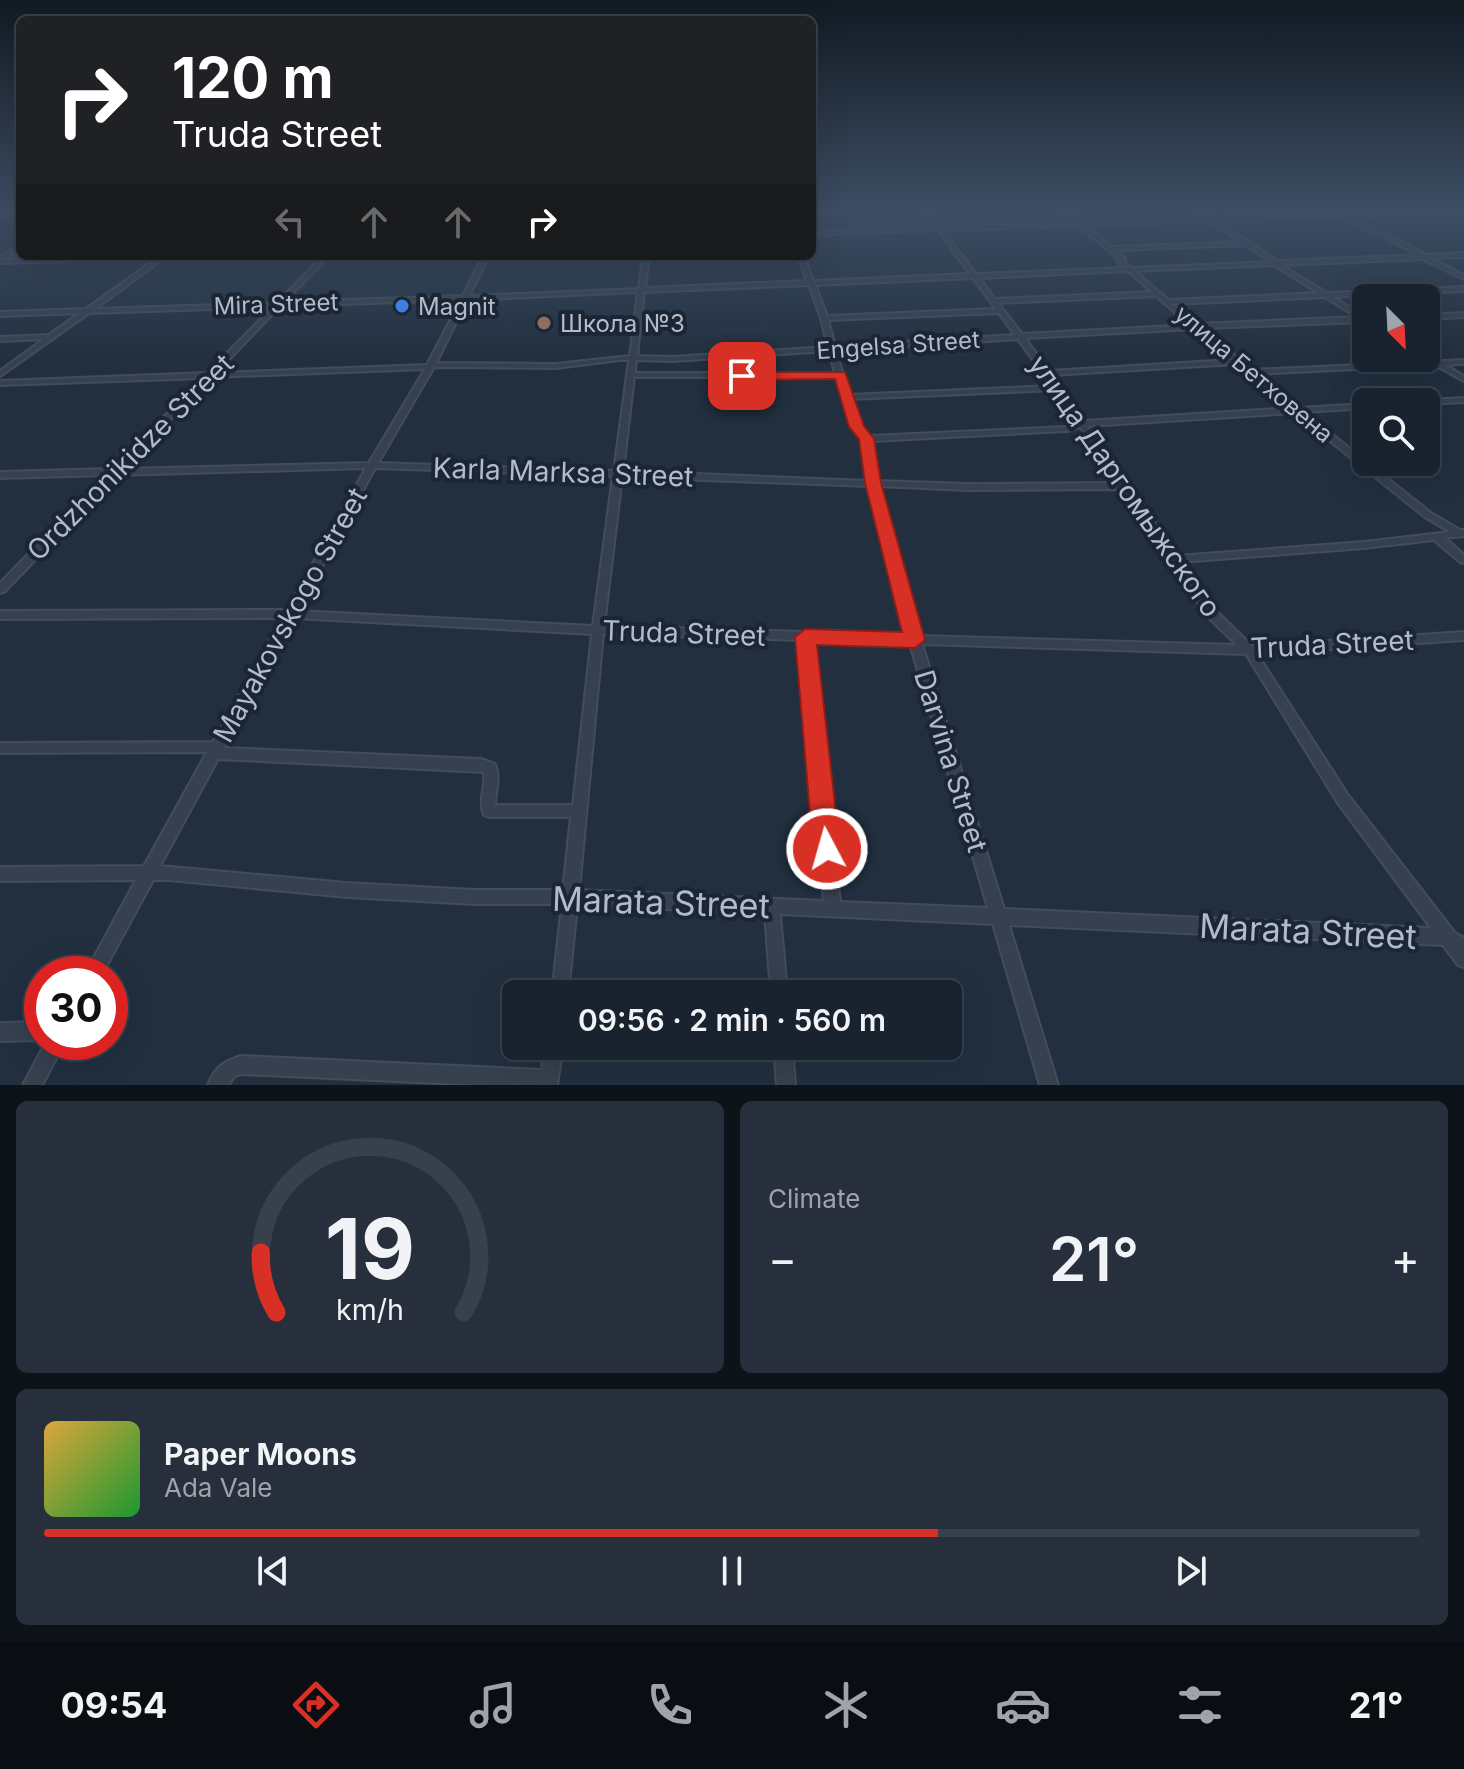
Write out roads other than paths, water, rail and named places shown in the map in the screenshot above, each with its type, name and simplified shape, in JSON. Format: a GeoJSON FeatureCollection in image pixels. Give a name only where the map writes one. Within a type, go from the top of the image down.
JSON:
{"type":"FeatureCollection","features":[{"type":"Feature","properties":{"kind":"street"},"geometry":{"type":"LineString","coordinates":[[0,374],[157,261]]}},
{"type":"Feature","properties":{"kind":"street","name":"Ordzhonikidze Street"},"geometry":{"type":"LineString","coordinates":[[0,589],[321,261]]}},
{"type":"Feature","properties":{"kind":"street","name":"Mayakovskogo Street"},"geometry":{"type":"LineString","coordinates":[[103,956],[372,465],[430,366],[484,261]]}},
{"type":"Feature","properties":{"kind":"street"},"geometry":{"type":"LineString","coordinates":[[562,980],[598,630],[645,261]]}},
{"type":"Feature","properties":{"kind":"street","name":"Darvina Street"},"geometry":{"type":"LineString","coordinates":[[803,261],[824,318],[857,427],[867,439],[873,483],[915,640],[1049,1085]]}},
{"type":"Feature","properties":{"kind":"street","name":"улица Даргомыжского"},"geometry":{"type":"LineString","coordinates":[[963,261],[1127,486],[1209,611],[1249,650],[1343,799],[1464,959]]}},
{"type":"Feature","properties":{"kind":"street","name":"улица Бетховена"},"geometry":{"type":"LineString","coordinates":[[1123,261],[1246,372],[1428,515],[1460,532]]}},
{"type":"Feature","properties":{"kind":"street","name":"Mira Street"},"geometry":{"type":"LineString","coordinates":[[0,314],[642,291],[1310,261]]}},
{"type":"Feature","properties":{"kind":"street"},"geometry":{"type":"LineString","coordinates":[[1433,261],[1464,277]]}},
{"type":"Feature","properties":{"kind":"street"},"geometry":{"type":"LineString","coordinates":[[1276,262],[1352,311]]}},
{"type":"Feature","properties":{"kind":"street"},"geometry":{"type":"LineString","coordinates":[[1168,302],[1464,289]]}},
{"type":"Feature","properties":{"kind":"street"},"geometry":{"type":"LineString","coordinates":[[824,318],[1160,294]]}},
{"type":"Feature","properties":{"kind":"street"},"geometry":{"type":"LineString","coordinates":[[1440,316],[1464,315]]}},
{"type":"Feature","properties":{"kind":"street","name":"Engelsa Street"},"geometry":{"type":"LineString","coordinates":[[0,383],[430,366],[556,366],[632,357],[672,359],[1195,327],[1352,321]]}},
{"type":"Feature","properties":{"kind":"street"},"geometry":{"type":"LineString","coordinates":[[0,339],[49,337]]}},
{"type":"Feature","properties":{"kind":"street"},"geometry":{"type":"LineString","coordinates":[[1047,373],[1237,362]]}},
{"type":"Feature","properties":{"kind":"street"},"geometry":{"type":"LineString","coordinates":[[1440,363],[1464,362]]}},
{"type":"Feature","properties":{"kind":"street"},"geometry":{"type":"LineString","coordinates":[[1440,365],[1464,379]]}},
{"type":"Feature","properties":{"kind":"street"},"geometry":{"type":"LineString","coordinates":[[1246,372],[1352,367]]}},
{"type":"Feature","properties":{"kind":"street","name":"Engelsa Street"},"geometry":{"type":"LineString","coordinates":[[630,375],[840,375]]}},
{"type":"Feature","properties":{"kind":"street"},"geometry":{"type":"LineString","coordinates":[[848,397],[1055,388]]}},
{"type":"Feature","properties":{"kind":"street"},"geometry":{"type":"LineString","coordinates":[[1440,401],[1464,400]]}},
{"type":"Feature","properties":{"kind":"street"},"geometry":{"type":"LineString","coordinates":[[867,439],[1067,429],[1082,424],[1352,407]]}},
{"type":"Feature","properties":{"kind":"street","name":"Karla Marksa Street"},"geometry":{"type":"LineString","coordinates":[[0,475],[372,465],[1041,488],[1127,486]]}},
{"type":"Feature","properties":{"kind":"street"},"geometry":{"type":"LineString","coordinates":[[1174,559],[1437,537],[1460,532]]}},
{"type":"Feature","properties":{"kind":"street"},"geometry":{"type":"LineString","coordinates":[[1437,537],[1464,560]]}},
{"type":"Feature","properties":{"kind":"street","name":"Truda Street"},"geometry":{"type":"LineString","coordinates":[[0,615],[290,614],[598,630],[1249,650],[1464,636]]}},
{"type":"Feature","properties":{"kind":"street"},"geometry":{"type":"LineString","coordinates":[[805,637],[833,909]]}},
{"type":"Feature","properties":{"kind":"street"},"geometry":{"type":"LineString","coordinates":[[0,748],[216,750],[481,765],[490,768],[493,773],[487,805],[489,811],[579,811]]}},
{"type":"Feature","properties":{"kind":"street","name":"Marata Street"},"geometry":{"type":"LineString","coordinates":[[0,874],[149,873],[395,893],[571,897],[1445,937],[1464,947]]}},
{"type":"Feature","properties":{"kind":"street"},"geometry":{"type":"LineString","coordinates":[[772,906],[778,980]]}},
{"type":"Feature","properties":{"kind":"street"},"geometry":{"type":"LineString","coordinates":[[0,1032],[24,1031]]}},
{"type":"Feature","properties":{"kind":"street"},"geometry":{"type":"LineString","coordinates":[[32,1085],[46,1060]]}},
{"type":"Feature","properties":{"kind":"street"},"geometry":{"type":"LineString","coordinates":[[217,1085],[229,1069],[241,1065],[550,1082],[552,1060]]}},
{"type":"Feature","properties":{"kind":"street"},"geometry":{"type":"LineString","coordinates":[[784,1060],[786,1085]]}},
{"type":"Feature","properties":{"kind":"place","name":"Magnit"},"geometry":{"type":"Point","coordinates":[402,306]}},
{"type":"Feature","properties":{"kind":"place","name":"Школа №3"},"geometry":{"type":"Point","coordinates":[544,323]}}]}
